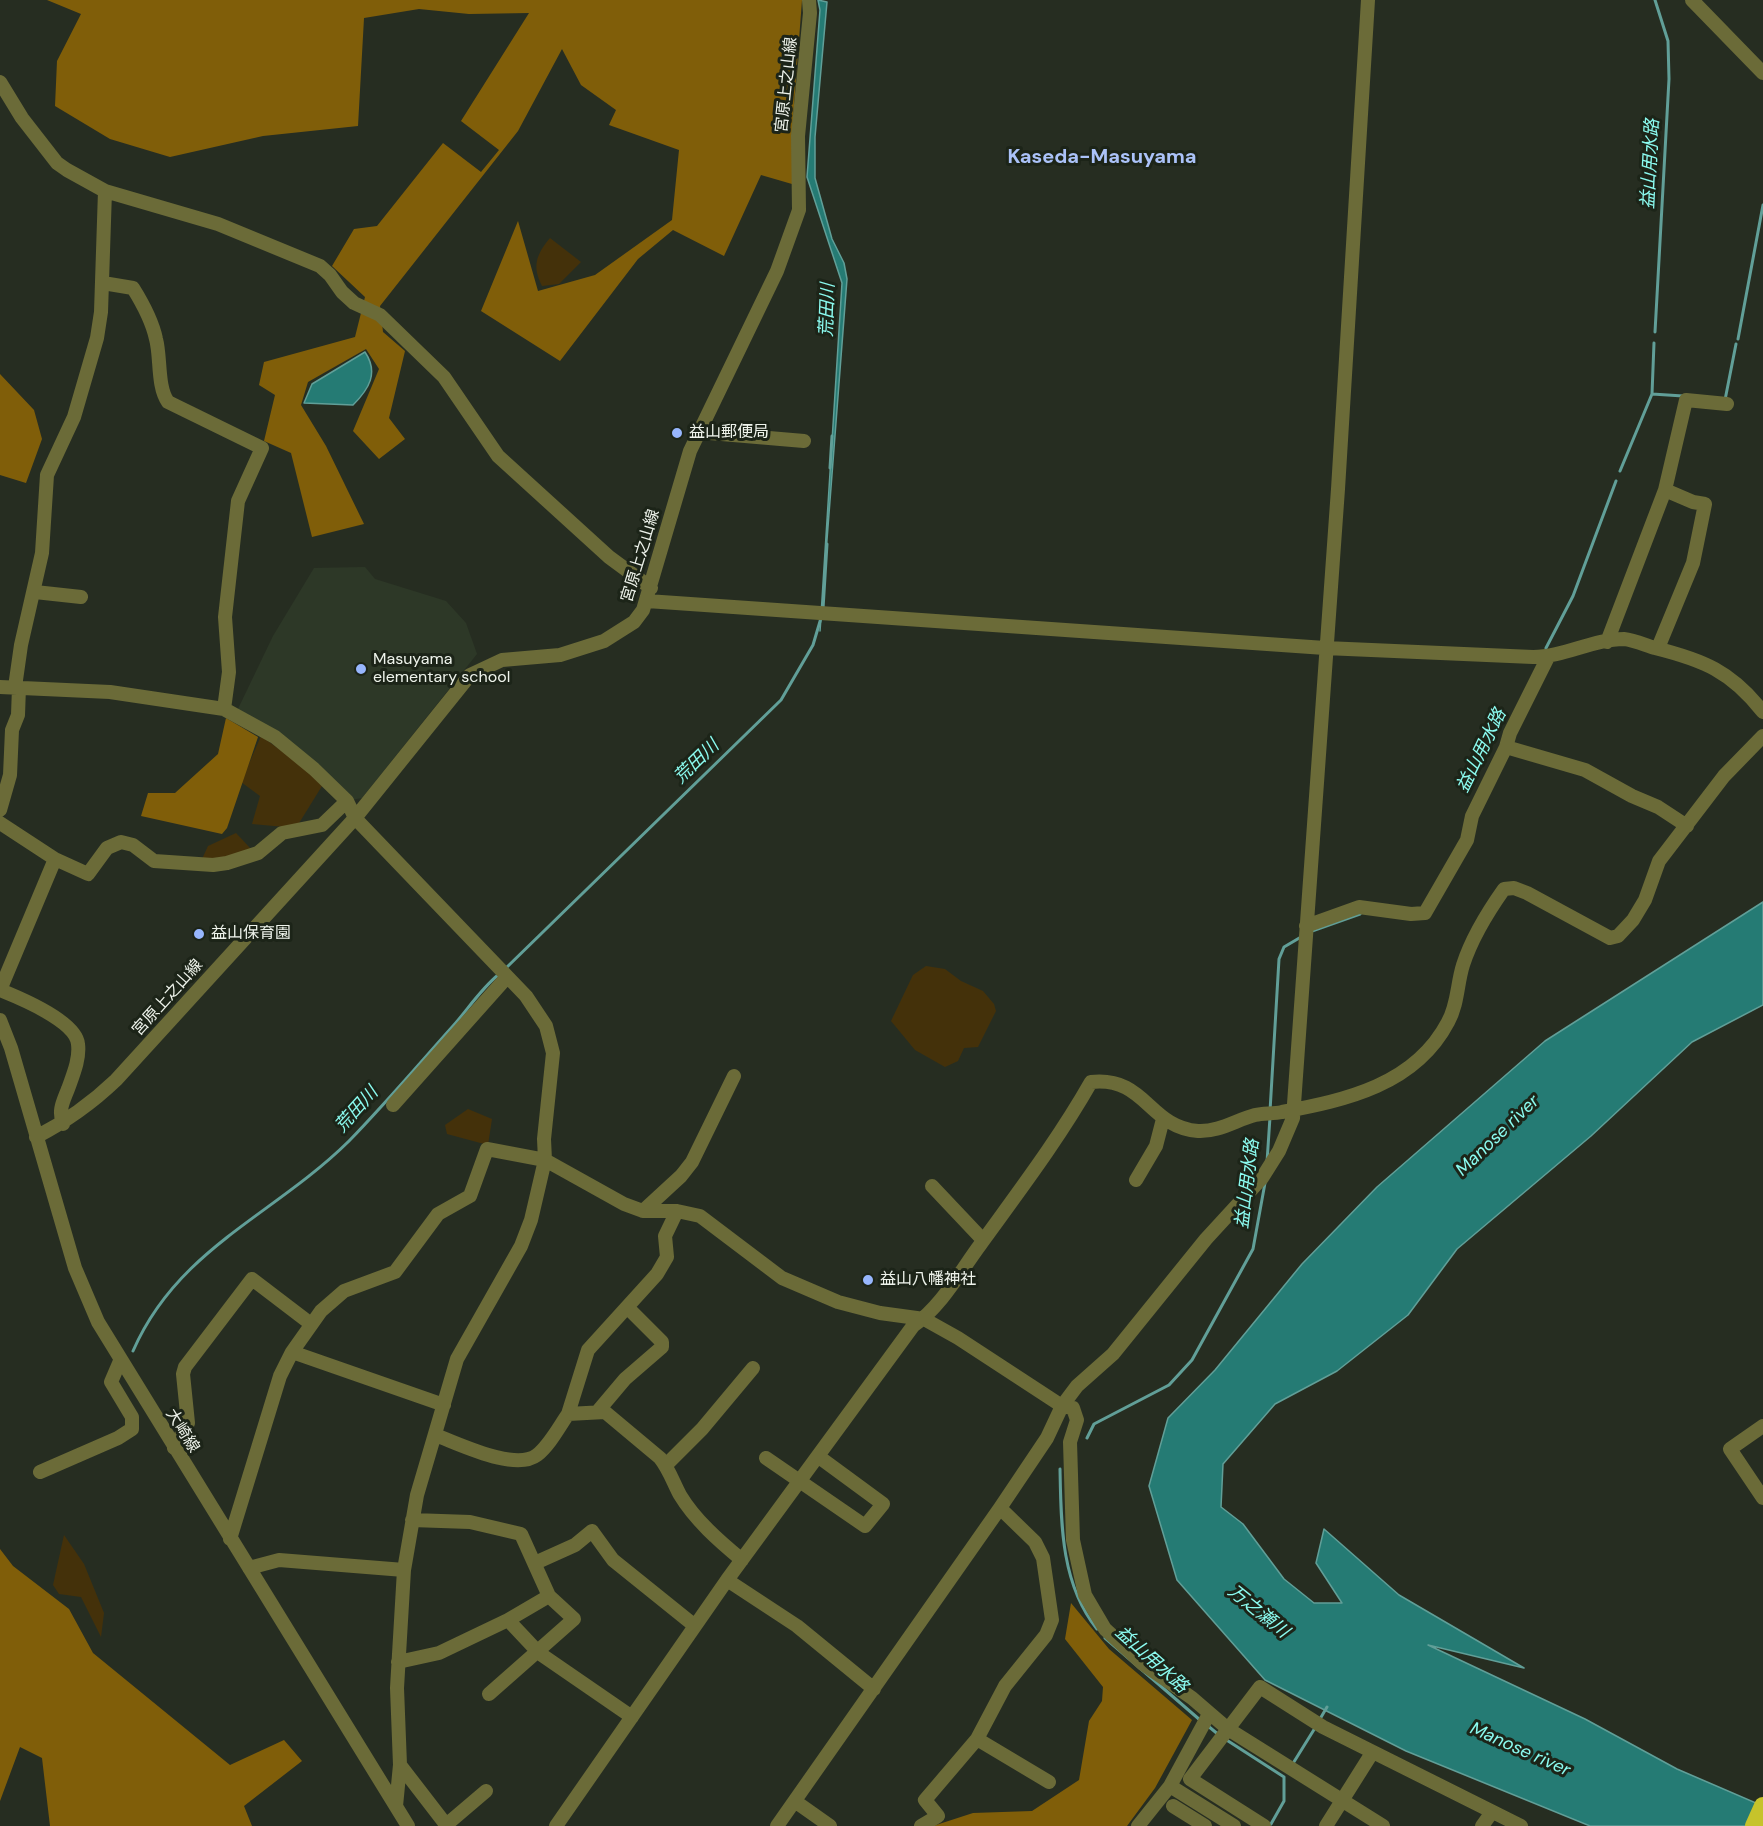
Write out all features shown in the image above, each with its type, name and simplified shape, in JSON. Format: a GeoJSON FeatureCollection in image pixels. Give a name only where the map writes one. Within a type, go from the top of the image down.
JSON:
{"type":"FeatureCollection","features":[{"type":"Feature","properties":{"kind":"highway"},"geometry":{"type":"LineString","coordinates":[[1754,1826],[1763,1806]]}},
{"type":"Feature","properties":{"kind":"street","name":"宮原上之山線"},"geometry":{"type":"LineString","coordinates":[[36,1137],[63,1124],[92,1103],[116,1080],[355,818],[470,675],[502,660],[561,655],[604,641],[634,622],[649,595],[677,493],[698,432],[777,271],[799,210],[798,143],[810,13],[809,0]]}},
{"type":"Feature","properties":{"kind":"street"},"geometry":{"type":"LineString","coordinates":[[777,1826],[1000,1508],[1047,1438],[1062,1406],[1077,1386],[1113,1354],[1206,1239],[1262,1178],[1286,1136],[1293,1110],[1338,489],[1368,0]]}},
{"type":"Feature","properties":{"kind":"street"},"geometry":{"type":"LineString","coordinates":[[1692,0],[1763,73]]}},
{"type":"Feature","properties":{"kind":"street"},"geometry":{"type":"LineString","coordinates":[[0,82],[22,118],[57,163],[105,191],[218,224],[320,266],[354,303],[380,315],[444,377],[498,456],[649,595],[985,627],[1325,648],[1548,657],[1624,639],[1686,654],[1714,667],[1735,683],[1763,712]]}},
{"type":"Feature","properties":{"kind":"street"},"geometry":{"type":"LineString","coordinates":[[1,802],[12,767],[12,730],[18,715],[17,687],[21,645],[35,592],[42,553],[47,475],[74,417],[89,372],[101,312],[102,215],[105,191]]}},
{"type":"Feature","properties":{"kind":"street"},"geometry":{"type":"LineString","coordinates":[[103,283],[133,288],[147,309],[160,356],[163,392],[168,402],[262,448],[238,501],[225,616],[229,672],[224,709]]}},
{"type":"Feature","properties":{"kind":"street"},"geometry":{"type":"LineString","coordinates":[[1607,642],[1665,490],[1686,400],[1727,404]]}},
{"type":"Feature","properties":{"kind":"street"},"geometry":{"type":"LineString","coordinates":[[698,432],[804,441]]}},
{"type":"Feature","properties":{"kind":"street"},"geometry":{"type":"LineString","coordinates":[[1658,648],[1694,563],[1705,504],[1693,502],[1665,490]]}},
{"type":"Feature","properties":{"kind":"street"},"geometry":{"type":"LineString","coordinates":[[35,592],[81,597]]}},
{"type":"Feature","properties":{"kind":"street"},"geometry":{"type":"LineString","coordinates":[[1305,933],[1359,907],[1411,914],[1425,913],[1467,840],[1472,816],[1548,657]]}},
{"type":"Feature","properties":{"kind":"street"},"geometry":{"type":"LineString","coordinates":[[0,687],[110,692],[224,709],[275,736],[314,769],[346,801],[355,818],[526,996],[546,1026],[553,1053],[544,1139],[545,1160],[531,1220],[522,1246],[464,1344],[435,1435],[412,1520],[404,1570],[398,1662],[400,1766],[396,1806]]}},
{"type":"Feature","properties":{"kind":"street"},"geometry":{"type":"LineString","coordinates":[[556,1826],[727,1580],[914,1326],[924,1319],[1057,1141],[1091,1082],[1116,1081],[1129,1087],[1163,1119],[1175,1126],[1201,1131],[1216,1129],[1255,1115],[1293,1110],[1376,1089],[1422,1056],[1450,1020],[1455,1007],[1463,965],[1484,917],[1504,889],[1514,888],[1527,893],[1610,938],[1618,936],[1645,900],[1659,861],[1724,776],[1763,736]]}},
{"type":"Feature","properties":{"kind":"street"},"geometry":{"type":"LineString","coordinates":[[1506,747],[1585,770],[1632,796],[1658,807],[1687,826]]}},
{"type":"Feature","properties":{"kind":"street"},"geometry":{"type":"LineString","coordinates":[[0,824],[55,859],[88,874],[113,843],[127,842],[154,861],[213,865],[227,863],[258,852],[282,833],[322,825],[346,801]]}},
{"type":"Feature","properties":{"kind":"street"},"geometry":{"type":"LineString","coordinates":[[55,859],[0,990],[70,1027],[75,1034],[78,1042],[78,1057],[59,1113],[63,1124]]}},
{"type":"Feature","properties":{"kind":"street"},"geometry":{"type":"LineString","coordinates":[[393,1105],[502,972]]}},
{"type":"Feature","properties":{"kind":"street","name":"大崎線"},"geometry":{"type":"LineString","coordinates":[[0,1020],[75,1268],[98,1322],[408,1826]]}},
{"type":"Feature","properties":{"kind":"street"},"geometry":{"type":"LineString","coordinates":[[643,1211],[681,1176],[692,1162],[734,1076]]}},
{"type":"Feature","properties":{"kind":"street"},"geometry":{"type":"LineString","coordinates":[[1136,1180],[1156,1146],[1163,1119]]}},
{"type":"Feature","properties":{"kind":"street"},"geometry":{"type":"LineString","coordinates":[[230,1539],[280,1376],[292,1352],[311,1324],[344,1291],[395,1272],[438,1214],[470,1196],[487,1149],[545,1160],[624,1204],[643,1211],[677,1211],[700,1216],[782,1278],[809,1290],[870,1310],[924,1319],[958,1338],[1062,1406],[1073,1408],[1077,1420],[1070,1442],[1073,1540],[1088,1603],[1105,1629],[1206,1721],[1225,1734],[1296,1772],[1383,1826]]}},
{"type":"Feature","properties":{"kind":"street"},"geometry":{"type":"LineString","coordinates":[[932,1185],[983,1240]]}},
{"type":"Feature","properties":{"kind":"street"},"geometry":{"type":"LineString","coordinates":[[435,1435],[506,1460],[519,1461],[537,1455],[568,1414],[588,1350],[649,1286],[667,1257],[665,1236],[677,1211]]}},
{"type":"Feature","properties":{"kind":"street"},"geometry":{"type":"LineString","coordinates":[[174,1448],[188,1423],[183,1374],[185,1367],[252,1279],[311,1324]]}},
{"type":"Feature","properties":{"kind":"street"},"geometry":{"type":"LineString","coordinates":[[598,1411],[625,1379],[662,1347],[662,1342],[627,1307]]}},
{"type":"Feature","properties":{"kind":"street"},"geometry":{"type":"LineString","coordinates":[[292,1352],[444,1405]]}},
{"type":"Feature","properties":{"kind":"street"},"geometry":{"type":"LineString","coordinates":[[40,1472],[118,1438],[132,1429],[132,1417],[111,1382],[120,1361]]}},
{"type":"Feature","properties":{"kind":"street"},"geometry":{"type":"LineString","coordinates":[[666,1465],[702,1429],[753,1368]]}},
{"type":"Feature","properties":{"kind":"street"},"geometry":{"type":"LineString","coordinates":[[568,1414],[598,1411],[608,1413],[666,1465],[681,1496],[704,1525],[742,1560]]}},
{"type":"Feature","properties":{"kind":"street"},"geometry":{"type":"LineString","coordinates":[[1763,1426],[1730,1449],[1763,1498]]}},
{"type":"Feature","properties":{"kind":"street"},"geometry":{"type":"LineString","coordinates":[[766,1458],[865,1526],[883,1504],[819,1457]]}},
{"type":"Feature","properties":{"kind":"street"},"geometry":{"type":"LineString","coordinates":[[921,1826],[938,1816],[925,1800],[977,1739],[1005,1686],[1046,1635],[1052,1620],[1043,1558],[1035,1542],[1000,1508]]}},
{"type":"Feature","properties":{"kind":"street"},"geometry":{"type":"LineString","coordinates":[[412,1520],[470,1522],[512,1530],[521,1534],[549,1596],[574,1619],[539,1653],[489,1694]]}},
{"type":"Feature","properties":{"kind":"street"},"geometry":{"type":"LineString","coordinates":[[535,1563],[575,1545],[592,1531],[613,1560],[694,1626]]}},
{"type":"Feature","properties":{"kind":"street"},"geometry":{"type":"LineString","coordinates":[[249,1568],[279,1560],[404,1570]]}},
{"type":"Feature","properties":{"kind":"street"},"geometry":{"type":"LineString","coordinates":[[727,1580],[796,1626],[874,1689]]}},
{"type":"Feature","properties":{"kind":"street"},"geometry":{"type":"LineString","coordinates":[[398,1662],[439,1653],[508,1620],[549,1596]]}},
{"type":"Feature","properties":{"kind":"street"},"geometry":{"type":"LineString","coordinates":[[508,1620],[539,1653],[632,1717]]}},
{"type":"Feature","properties":{"kind":"street"},"geometry":{"type":"LineString","coordinates":[[1264,1826],[1190,1779],[1260,1687],[1323,1727],[1521,1826]]}},
{"type":"Feature","properties":{"kind":"street"},"geometry":{"type":"LineString","coordinates":[[1138,1826],[1170,1786],[1206,1721]]}},
{"type":"Feature","properties":{"kind":"street"},"geometry":{"type":"LineString","coordinates":[[977,1739],[1049,1782]]}},
{"type":"Feature","properties":{"kind":"street"},"geometry":{"type":"LineString","coordinates":[[1326,1826],[1372,1753]]}},
{"type":"Feature","properties":{"kind":"street"},"geometry":{"type":"LineString","coordinates":[[400,1766],[446,1826],[486,1791]]}},
{"type":"Feature","properties":{"kind":"street"},"geometry":{"type":"LineString","coordinates":[[1170,1786],[1234,1826]]}},
{"type":"Feature","properties":{"kind":"street"},"geometry":{"type":"LineString","coordinates":[[796,1802],[830,1826]]}},
{"type":"Feature","properties":{"kind":"street"},"geometry":{"type":"LineString","coordinates":[[1173,1806],[1204,1826]]}},
{"type":"Feature","properties":{"kind":"street"},"geometry":{"type":"LineString","coordinates":[[1482,1826],[1492,1812]]}},
{"type":"Feature","properties":{"kind":"shaded area"},"geometry":{"type":"Polygon","coordinates":[[[47,0],[802,0],[793,119],[792,184],[761,175],[724,256],[673,230],[638,259],[560,361],[481,311],[518,221],[538,291],[595,275],[672,220],[679,150],[609,125],[616,110],[581,85],[562,49],[518,131],[380,306],[383,332],[405,351],[389,418],[405,439],[379,459],[353,431],[379,369],[366,349],[308,382],[301,405],[326,446],[364,524],[312,537],[291,453],[264,441],[275,395],[259,385],[264,362],[355,337],[365,297],[332,266],[354,229],[377,226],[443,143],[481,172],[499,150],[461,121],[529,13],[469,14],[419,9],[364,18],[358,126],[263,136],[170,157],[110,139],[55,106],[57,61],[81,14],[47,0]]]}},
{"type":"Feature","properties":{"kind":"shaded area"},"geometry":{"type":"Polygon","coordinates":[[[550,238],[581,262],[559,284],[542,286],[536,267],[537,261],[541,250],[550,238]]]}},
{"type":"Feature","properties":{"kind":"shaded area"},"geometry":{"type":"Polygon","coordinates":[[[0,374],[34,410],[42,439],[26,483],[0,475],[0,374]]]}},
{"type":"Feature","properties":{"kind":"shaded area","name":"Masuyama elementary school"},"geometry":{"type":"Polygon","coordinates":[[[365,567],[375,579],[446,601],[466,623],[477,654],[362,798],[351,800],[237,711],[273,636],[314,568],[365,567]]]}},
{"type":"Feature","properties":{"kind":"shaded area"},"geometry":{"type":"Polygon","coordinates":[[[226,718],[258,737],[227,828],[222,834],[141,816],[148,793],[175,793],[218,754],[226,718]]]}},
{"type":"Feature","properties":{"kind":"shaded area"},"geometry":{"type":"Polygon","coordinates":[[[261,736],[298,763],[322,786],[296,828],[252,824],[260,796],[241,782],[261,736]]]}},
{"type":"Feature","properties":{"kind":"shaded area"},"geometry":{"type":"Polygon","coordinates":[[[236,833],[251,849],[214,861],[202,859],[208,846],[236,833]]]}},
{"type":"Feature","properties":{"kind":"shaded area"},"geometry":{"type":"Polygon","coordinates":[[[926,966],[945,969],[961,981],[983,991],[994,1004],[996,1011],[978,1047],[964,1048],[958,1061],[945,1067],[915,1050],[891,1021],[913,975],[926,966]]]}},
{"type":"Feature","properties":{"kind":"shaded area"},"geometry":{"type":"Polygon","coordinates":[[[468,1109],[492,1119],[488,1145],[447,1134],[445,1125],[468,1109]]]}},
{"type":"Feature","properties":{"kind":"shaded area"},"geometry":{"type":"Polygon","coordinates":[[[64,1535],[84,1564],[104,1613],[101,1637],[81,1597],[59,1594],[53,1585],[64,1535]]]}},
{"type":"Feature","properties":{"kind":"shaded area"},"geometry":{"type":"Polygon","coordinates":[[[0,1549],[13,1566],[69,1609],[93,1653],[230,1765],[284,1740],[302,1761],[244,1806],[252,1826],[50,1826],[42,1758],[20,1747],[0,1801],[0,1549]]]}},
{"type":"Feature","properties":{"kind":"shaded area"},"geometry":{"type":"Polygon","coordinates":[[[1071,1603],[1109,1649],[1192,1720],[1155,1788],[1127,1826],[933,1826],[973,1813],[1032,1811],[1079,1780],[1089,1721],[1102,1701],[1103,1687],[1065,1639],[1071,1603]]]}},
{"type":"Feature","properties":{"kind":"water"},"geometry":{"type":"Polygon","coordinates":[[[818,0],[827,2],[815,137],[815,178],[832,239],[844,263],[847,279],[820,631],[842,283],[807,177],[820,10],[818,0]]]}},
{"type":"Feature","properties":{"kind":"water"},"geometry":{"type":"Polygon","coordinates":[[[365,352],[372,374],[368,387],[353,405],[304,403],[312,384],[365,352]]]}},
{"type":"Feature","properties":{"kind":"water"},"geometry":{"type":"Polygon","coordinates":[[[1763,902],[1763,1005],[1692,1042],[1591,1136],[1457,1249],[1408,1315],[1337,1371],[1275,1404],[1223,1464],[1221,1507],[1243,1524],[1284,1579],[1314,1603],[1342,1603],[1316,1563],[1324,1529],[1399,1595],[1524,1668],[1428,1645],[1585,1719],[1677,1769],[1763,1806],[1763,1826],[1590,1826],[1406,1751],[1265,1680],[1177,1580],[1149,1486],[1168,1418],[1215,1370],[1302,1264],[1377,1187],[1545,1041],[1763,902]]]}},
{"type":"Feature","properties":{"kind":"waterway","name":"益山用水路"},"geometry":{"type":"LineString","coordinates":[[1655,0],[1668,41],[1669,79],[1655,332]]}},
{"type":"Feature","properties":{"kind":"waterway"},"geometry":{"type":"LineString","coordinates":[[1738,339],[1763,205]]}},
{"type":"Feature","properties":{"kind":"waterway","name":"益山用水路"},"geometry":{"type":"LineString","coordinates":[[1620,471],[1652,394],[1654,343]]}},
{"type":"Feature","properties":{"kind":"waterway"},"geometry":{"type":"LineString","coordinates":[[1725,400],[1736,344]]}},
{"type":"Feature","properties":{"kind":"waterway"},"geometry":{"type":"LineString","coordinates":[[1652,394],[1683,396]]}},
{"type":"Feature","properties":{"kind":"waterway","name":"荒田川"},"geometry":{"type":"LineString","coordinates":[[830,468],[832,436]]}},
{"type":"Feature","properties":{"kind":"waterway","name":"益山用水路"},"geometry":{"type":"LineString","coordinates":[[1546,648],[1573,596],[1616,481]]}},
{"type":"Feature","properties":{"kind":"waterway","name":"荒田川"},"geometry":{"type":"LineString","coordinates":[[823,609],[827,544]]}},
{"type":"Feature","properties":{"kind":"waterway","name":"荒田川"},"geometry":{"type":"LineString","coordinates":[[506,968],[781,700],[813,645],[821,618]]}},
{"type":"Feature","properties":{"kind":"waterway","name":"益山用水路"},"geometry":{"type":"LineString","coordinates":[[1312,931],[1360,914]]}},
{"type":"Feature","properties":{"kind":"waterway","name":"益山用水路"},"geometry":{"type":"LineString","coordinates":[[1270,1111],[1279,959],[1284,947],[1301,937]]}},
{"type":"Feature","properties":{"kind":"waterway","name":"荒田川"},"geometry":{"type":"LineString","coordinates":[[133,1351],[152,1315],[175,1285],[201,1259],[290,1191],[349,1141],[498,975]]}},
{"type":"Feature","properties":{"kind":"waterway","name":"益山用水路"},"geometry":{"type":"LineString","coordinates":[[1267,1162],[1270,1117]]}},
{"type":"Feature","properties":{"kind":"waterway","name":"益山用水路"},"geometry":{"type":"LineString","coordinates":[[1087,1438],[1094,1424],[1169,1385],[1192,1360],[1253,1249],[1265,1183]]}},
{"type":"Feature","properties":{"kind":"waterway","name":"益山用水路"},"geometry":{"type":"LineString","coordinates":[[1060,1469],[1065,1553],[1076,1593],[1097,1629]]}},
{"type":"Feature","properties":{"kind":"waterway","name":"益山用水路"},"geometry":{"type":"LineString","coordinates":[[1105,1638],[1200,1720]]}},
{"type":"Feature","properties":{"kind":"waterway"},"geometry":{"type":"LineString","coordinates":[[1320,1719],[1327,1707]]}},
{"type":"Feature","properties":{"kind":"waterway","name":"益山用水路"},"geometry":{"type":"LineString","coordinates":[[1208,1726],[1219,1735]]}},
{"type":"Feature","properties":{"kind":"waterway"},"geometry":{"type":"LineString","coordinates":[[1292,1765],[1315,1728]]}},
{"type":"Feature","properties":{"kind":"waterway","name":"益山用水路"},"geometry":{"type":"LineString","coordinates":[[1225,1739],[1284,1777]]}},
{"type":"Feature","properties":{"kind":"waterway","name":"益山用水路"},"geometry":{"type":"LineString","coordinates":[[1271,1824],[1284,1801],[1284,1777]]}},
{"type":"Feature","properties":{"kind":"place","name":"益山郵便局"},"geometry":{"type":"Point","coordinates":[677,433]}},
{"type":"Feature","properties":{"kind":"place","name":"Masuyama elementary school"},"geometry":{"type":"Point","coordinates":[361,669]}},
{"type":"Feature","properties":{"kind":"place","name":"益山保育園"},"geometry":{"type":"Point","coordinates":[199,934]}},
{"type":"Feature","properties":{"kind":"place","name":"益山八幡神社"},"geometry":{"type":"Point","coordinates":[868,1280]}},
{"type":"Feature","properties":{"kind":"district","name":"Kaseda-Masuyama"},"geometry":{"type":"Point","coordinates":[1102,158]}},
{"type":"Feature","properties":{"kind":"water label","name":"Manose river"},"geometry":{"type":"Point","coordinates":[1498,1136]}},
{"type":"Feature","properties":{"kind":"water label","name":"万之瀬川"},"geometry":{"type":"Point","coordinates":[1258,1612]}},
{"type":"Feature","properties":{"kind":"water label","name":"Manose river"},"geometry":{"type":"Point","coordinates":[1520,1750]}}]}
